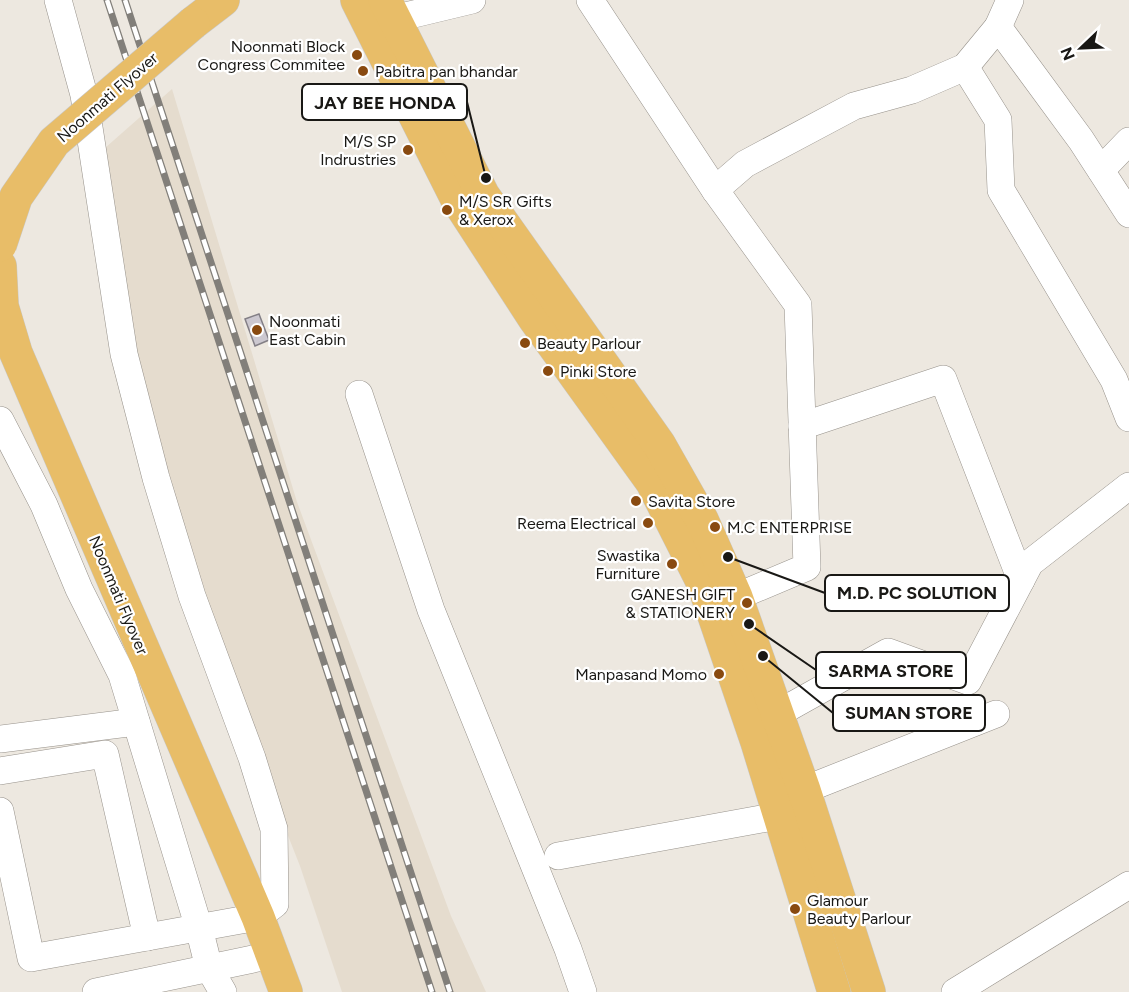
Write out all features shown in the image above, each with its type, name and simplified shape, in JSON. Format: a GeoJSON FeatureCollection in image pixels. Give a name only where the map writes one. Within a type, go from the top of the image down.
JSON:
{"type":"FeatureCollection","features":[{"type":"Feature","properties":{"kind":"main road","name":"Noonmati Flyover"},"geometry":{"type":"LineString","coordinates":[[0,245],[16,197],[54,142],[192,23],[223,0]]}},
{"type":"Feature","properties":{"kind":"main road"},"geometry":{"type":"LineString","coordinates":[[330,0],[375,9],[483,195],[659,444],[702,520],[736,597],[804,790],[869,992]]}},
{"type":"Feature","properties":{"kind":"main road"},"geometry":{"type":"LineString","coordinates":[[375,9],[458,201],[534,318],[652,482],[703,583],[757,742],[834,992]]}},
{"type":"Feature","properties":{"kind":"main road","name":"Noonmati Flyover"},"geometry":{"type":"LineString","coordinates":[[0,266],[2,306],[16,353],[258,917],[286,992]]}},
{"type":"Feature","properties":{"kind":"street"},"geometry":{"type":"LineString","coordinates":[[0,811],[31,958],[258,917],[275,904],[274,829],[252,758],[192,596],[156,478],[124,354],[84,95],[58,0]]}},
{"type":"Feature","properties":{"kind":"street"},"geometry":{"type":"LineString","coordinates":[[375,9],[472,0]]}},
{"type":"Feature","properties":{"kind":"street"},"geometry":{"type":"LineString","coordinates":[[590,0],[715,190],[798,305],[807,567],[736,597]]}},
{"type":"Feature","properties":{"kind":"street"},"geometry":{"type":"LineString","coordinates":[[715,190],[745,164],[854,106],[912,90],[965,68],[998,27],[1010,0]]}},
{"type":"Feature","properties":{"kind":"street"},"geometry":{"type":"LineString","coordinates":[[998,27],[1101,170],[1129,214]]}},
{"type":"Feature","properties":{"kind":"street"},"geometry":{"type":"LineString","coordinates":[[965,68],[998,120],[1001,190],[1114,380],[1129,418]]}},
{"type":"Feature","properties":{"kind":"street"},"geometry":{"type":"LineString","coordinates":[[1101,170],[1129,141]]}},
{"type":"Feature","properties":{"kind":"street"},"geometry":{"type":"LineString","coordinates":[[802,426],[943,379],[1021,580]]}},
{"type":"Feature","properties":{"kind":"street"},"geometry":{"type":"LineString","coordinates":[[359,394],[432,610],[568,949],[583,992]]}},
{"type":"Feature","properties":{"kind":"street"},"geometry":{"type":"LineString","coordinates":[[0,420],[45,505],[80,589],[122,675],[209,968],[223,992]]}},
{"type":"Feature","properties":{"kind":"street"},"geometry":{"type":"LineString","coordinates":[[777,714],[888,652],[968,681],[1030,563],[1129,486]]}},
{"type":"Feature","properties":{"kind":"street"},"geometry":{"type":"LineString","coordinates":[[804,790],[996,714]]}},
{"type":"Feature","properties":{"kind":"street"},"geometry":{"type":"LineString","coordinates":[[0,740],[136,722]]}},
{"type":"Feature","properties":{"kind":"street"},"geometry":{"type":"LineString","coordinates":[[0,771],[105,754],[147,937]]}},
{"type":"Feature","properties":{"kind":"street"},"geometry":{"type":"LineString","coordinates":[[558,856],[778,816]]}},
{"type":"Feature","properties":{"kind":"street"},"geometry":{"type":"LineString","coordinates":[[955,992],[1129,885]]}},
{"type":"Feature","properties":{"kind":"street"},"geometry":{"type":"LineString","coordinates":[[96,992],[272,955]]}},
{"type":"Feature","properties":{"kind":"shaded area"},"geometry":{"type":"Polygon","coordinates":[[[172,89],[297,502],[451,916],[486,992],[342,992],[300,866],[157,504],[97,155],[172,89]]]}},
{"type":"Feature","properties":{"kind":"building","name":"Noonmati East Cabin"},"geometry":{"type":"Polygon","coordinates":[[[259,314],[269,340],[255,346],[245,319],[259,314]]]}},
{"type":"Feature","properties":{"kind":"railway"},"geometry":{"type":"LineString","coordinates":[[107,0],[432,992]]}},
{"type":"Feature","properties":{"kind":"railway"},"geometry":{"type":"LineString","coordinates":[[125,0],[450,992]]}},
{"type":"Feature","properties":{"kind":"place","name":"Noonmati Block Congress Commitee"},"geometry":{"type":"Point","coordinates":[357,55]}},
{"type":"Feature","properties":{"kind":"place","name":"Pabitra pan bhandar"},"geometry":{"type":"Point","coordinates":[363,71]}},
{"type":"Feature","properties":{"kind":"place","name":"M/S SP Indrustries"},"geometry":{"type":"Point","coordinates":[408,150]}},
{"type":"Feature","properties":{"kind":"place","name":"JAY BEE HONDA"},"geometry":{"type":"Point","coordinates":[486,178]}},
{"type":"Feature","properties":{"kind":"place","name":"M/S SR Gifts & Xerox"},"geometry":{"type":"Point","coordinates":[447,210]}},
{"type":"Feature","properties":{"kind":"place","name":"Noonmati East Cabin"},"geometry":{"type":"Point","coordinates":[257,330]}},
{"type":"Feature","properties":{"kind":"place","name":"Beauty Parlour"},"geometry":{"type":"Point","coordinates":[525,343]}},
{"type":"Feature","properties":{"kind":"place","name":"Pinki Store"},"geometry":{"type":"Point","coordinates":[548,371]}},
{"type":"Feature","properties":{"kind":"place","name":"Savita Store"},"geometry":{"type":"Point","coordinates":[636,501]}},
{"type":"Feature","properties":{"kind":"place","name":"Reema Electrical"},"geometry":{"type":"Point","coordinates":[648,523]}},
{"type":"Feature","properties":{"kind":"place","name":"M.C ENTERPRISE"},"geometry":{"type":"Point","coordinates":[715,527]}},
{"type":"Feature","properties":{"kind":"place","name":"M.D. PC SOLUTION"},"geometry":{"type":"Point","coordinates":[728,557]}},
{"type":"Feature","properties":{"kind":"place","name":"Swastika Furniture"},"geometry":{"type":"Point","coordinates":[672,564]}},
{"type":"Feature","properties":{"kind":"place","name":"GANESH GIFT & STATIONERY"},"geometry":{"type":"Point","coordinates":[747,603]}},
{"type":"Feature","properties":{"kind":"place","name":"SARMA STORE"},"geometry":{"type":"Point","coordinates":[749,624]}},
{"type":"Feature","properties":{"kind":"place","name":"SUMAN STORE"},"geometry":{"type":"Point","coordinates":[763,656]}},
{"type":"Feature","properties":{"kind":"place","name":"Manpasand Momo"},"geometry":{"type":"Point","coordinates":[719,674]}},
{"type":"Feature","properties":{"kind":"place","name":"Glamour Beauty Parlour"},"geometry":{"type":"Point","coordinates":[795,909]}}]}
